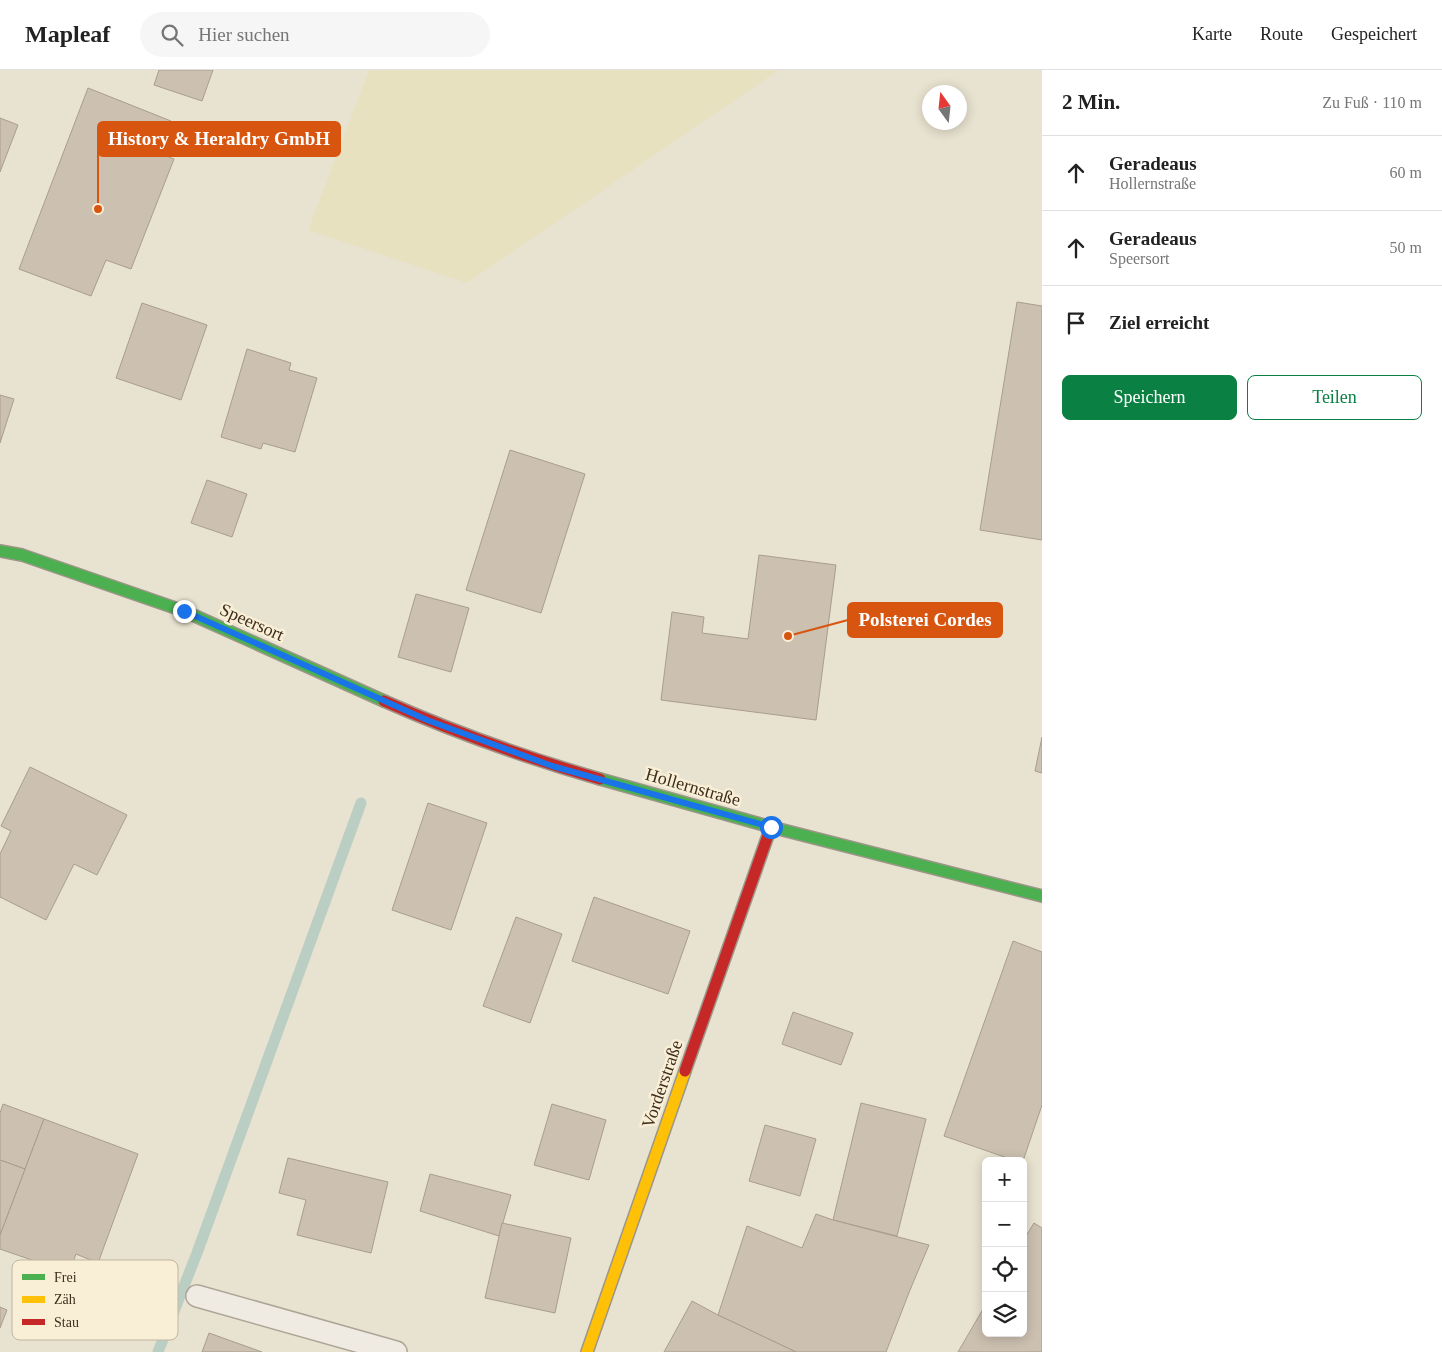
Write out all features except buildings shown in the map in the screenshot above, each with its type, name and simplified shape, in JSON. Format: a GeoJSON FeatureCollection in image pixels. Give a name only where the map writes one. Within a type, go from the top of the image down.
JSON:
{"type":"FeatureCollection","features":[{"type":"Feature","properties":{"kind":"main road","name":"Speersort"},"geometry":{"type":"LineString","coordinates":[[0,551],[22,555],[184,611],[427,720]]}},
{"type":"Feature","properties":{"kind":"main road","name":"Hollernstraße"},"geometry":{"type":"LineString","coordinates":[[427,720],[552,766],[771,827],[1042,896]]}},
{"type":"Feature","properties":{"kind":"main road","name":"Vorderstraße"},"geometry":{"type":"LineString","coordinates":[[586,1352],[771,827]]}},
{"type":"Feature","properties":{"kind":"lane"},"geometry":{"type":"LineString","coordinates":[[198,1296],[396,1352]]}},
{"type":"Feature","properties":{"kind":"shaded area"},"geometry":{"type":"Polygon","coordinates":[[[369,70],[779,70],[467,283],[308,230],[369,70]]]}},
{"type":"Feature","properties":{"kind":"waterway"},"geometry":{"type":"LineString","coordinates":[[178,1301],[361,803]]}},
{"type":"Feature","properties":{"kind":"waterway"},"geometry":{"type":"LineString","coordinates":[[158,1352],[163,1340]]}},
{"type":"Feature","properties":{"kind":"traffic: fast"},"geometry":{"type":"LineString","coordinates":[[0,551],[22,555],[184,611],[384,701]]}},
{"type":"Feature","properties":{"kind":"traffic: fast"},"geometry":{"type":"LineString","coordinates":[[600,779],[771,827],[1042,896]]}},
{"type":"Feature","properties":{"kind":"traffic: slow"},"geometry":{"type":"LineString","coordinates":[[587,1352],[685,1071]]}},
{"type":"Feature","properties":{"kind":"traffic: jam"},"geometry":{"type":"LineString","coordinates":[[384,701],[491,744],[600,779]]}},
{"type":"Feature","properties":{"kind":"traffic: jam"},"geometry":{"type":"LineString","coordinates":[[685,1071],[771,827]]}},
{"type":"Feature","properties":{"kind":"place","name":"History & Heraldry GmbH"},"geometry":{"type":"Point","coordinates":[98,209]}},
{"type":"Feature","properties":{"kind":"place","name":"Polsterei Cordes"},"geometry":{"type":"Point","coordinates":[788,636]}},
{"type":"Feature","properties":{"kind":"route"},"geometry":{"type":"LineString","coordinates":[[184,611],[427,720],[552,766],[771,827]]}}]}
